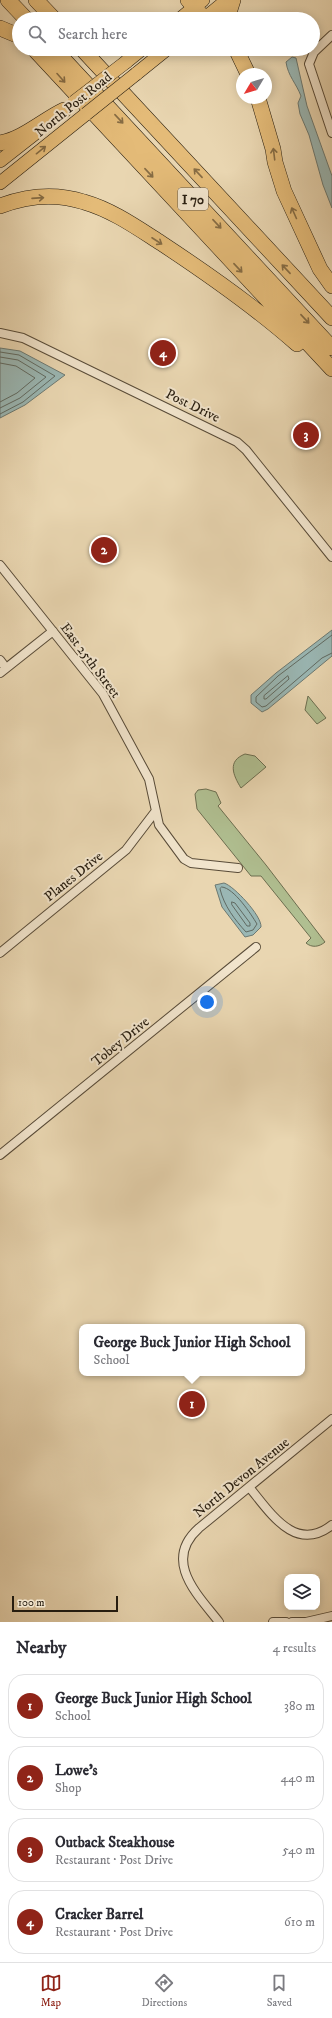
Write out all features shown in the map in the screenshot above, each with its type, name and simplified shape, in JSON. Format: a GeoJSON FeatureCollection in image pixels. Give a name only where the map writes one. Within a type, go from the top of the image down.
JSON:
{"type":"FeatureCollection","features":[{"type":"Feature","properties":{"kind":"highway"},"geometry":{"type":"LineString","coordinates":[[8,0],[19,12]]}},
{"type":"Feature","properties":{"kind":"highway"},"geometry":{"type":"LineString","coordinates":[[36,0],[47,12]]}},
{"type":"Feature","properties":{"kind":"highway"},"geometry":{"type":"LineString","coordinates":[[229,12],[233,0]]}},
{"type":"Feature","properties":{"kind":"highway"},"geometry":{"type":"LineString","coordinates":[[195,2],[200,12]]}},
{"type":"Feature","properties":{"kind":"highway"},"geometry":{"type":"LineString","coordinates":[[0,28],[12,33]]}},
{"type":"Feature","properties":{"kind":"highway"},"geometry":{"type":"LineString","coordinates":[[41,56],[332,369]]}},
{"type":"Feature","properties":{"kind":"highway","name":"I 70"},"geometry":{"type":"LineString","coordinates":[[61,56],[332,348]]}},
{"type":"Feature","properties":{"kind":"highway","name":"I 70"},"geometry":{"type":"LineString","coordinates":[[89,56],[332,318]]}},
{"type":"Feature","properties":{"kind":"highway"},"geometry":{"type":"LineString","coordinates":[[236,56],[245,68]]}},
{"type":"Feature","properties":{"kind":"highway"},"geometry":{"type":"LineString","coordinates":[[239,56],[245,68]]}},
{"type":"Feature","properties":{"kind":"highway"},"geometry":{"type":"LineString","coordinates":[[260,104],[284,191],[320,269],[332,286]]}},
{"type":"Feature","properties":{"kind":"highway"},"geometry":{"type":"LineString","coordinates":[[0,143],[15,138],[69,106]]}},
{"type":"Feature","properties":{"kind":"highway"},"geometry":{"type":"LineString","coordinates":[[0,206],[25,199],[57,197],[82,201],[111,212],[224,285],[287,335],[332,376]]}},
{"type":"Feature","properties":{"kind":"main road"},"geometry":{"type":"LineString","coordinates":[[212,12],[227,0]]}},
{"type":"Feature","properties":{"kind":"main road"},"geometry":{"type":"LineString","coordinates":[[186,12],[195,2]]}},
{"type":"Feature","properties":{"kind":"main road","name":"North Post Road"},"geometry":{"type":"LineString","coordinates":[[0,161],[133,56]]}},
{"type":"Feature","properties":{"kind":"main road","name":"North Post Road"},"geometry":{"type":"LineString","coordinates":[[0,184],[158,56]]}},
{"type":"Feature","properties":{"kind":"street"},"geometry":{"type":"LineString","coordinates":[[320,46],[332,35]]}},
{"type":"Feature","properties":{"kind":"street"},"geometry":{"type":"LineString","coordinates":[[311,56],[310,70],[332,133]]}},
{"type":"Feature","properties":{"kind":"street","name":"Post Drive"},"geometry":{"type":"LineString","coordinates":[[0,333],[23,338],[237,442],[246,450],[332,557]]}},
{"type":"Feature","properties":{"kind":"street","name":"East 25th Street"},"geometry":{"type":"LineString","coordinates":[[0,565],[106,699],[149,779],[154,797],[154,812],[159,825],[186,861],[191,863],[238,868]]}},
{"type":"Feature","properties":{"kind":"street"},"geometry":{"type":"LineString","coordinates":[[0,660],[3,670],[53,631]]}},
{"type":"Feature","properties":{"kind":"street","name":"Planes Drive"},"geometry":{"type":"LineString","coordinates":[[0,953],[126,850],[154,812]]}},
{"type":"Feature","properties":{"kind":"street","name":"Tobey Drive"},"geometry":{"type":"LineString","coordinates":[[0,1155],[256,946]]}},
{"type":"Feature","properties":{"kind":"street","name":"North Devon Avenue"},"geometry":{"type":"LineString","coordinates":[[219,1622],[189,1584],[183,1566],[184,1553],[192,1535],[332,1419]]}},
{"type":"Feature","properties":{"kind":"street"},"geometry":{"type":"LineString","coordinates":[[249,1487],[285,1528],[294,1532],[310,1534],[324,1531],[332,1525]]}},
{"type":"Feature","properties":{"kind":"street"},"geometry":{"type":"LineString","coordinates":[[292,1622],[306,1622],[332,1616]]}},
{"type":"Feature","properties":{"kind":"street"},"geometry":{"type":"LineString","coordinates":[[273,1622],[286,1622]]}},
{"type":"Feature","properties":{"kind":"green space"},"geometry":{"type":"Polygon","coordinates":[[[308,696],[326,718],[317,724],[305,710],[308,696]]]}},
{"type":"Feature","properties":{"kind":"green space"},"geometry":{"type":"Polygon","coordinates":[[[245,754],[255,756],[266,767],[241,788],[233,769],[236,760],[245,754]]]}},
{"type":"Feature","properties":{"kind":"green space"},"geometry":{"type":"Polygon","coordinates":[[[206,789],[216,792],[221,803],[218,806],[266,865],[325,942],[316,946],[311,946],[306,943],[311,938],[261,876],[251,876],[197,809],[195,794],[198,790],[206,789]]]}},
{"type":"Feature","properties":{"kind":"water"},"geometry":{"type":"Polygon","coordinates":[[[292,57],[296,58],[307,106],[332,176],[332,208],[323,185],[309,135],[300,114],[298,103],[301,96],[287,67],[286,62],[292,57]]]}},
{"type":"Feature","properties":{"kind":"water"},"geometry":{"type":"Polygon","coordinates":[[[0,348],[20,351],[65,375],[25,405],[0,418],[0,348]]]}},
{"type":"Feature","properties":{"kind":"water"},"geometry":{"type":"Polygon","coordinates":[[[332,630],[332,656],[268,709],[262,712],[251,703],[251,695],[276,673],[332,630]]]}},
{"type":"Feature","properties":{"kind":"water"},"geometry":{"type":"Polygon","coordinates":[[[224,883],[229,885],[247,902],[257,916],[261,927],[253,935],[245,937],[222,907],[215,885],[224,883]]]}},
{"type":"Feature","properties":{"kind":"place","name":"Cracker Barrel"},"geometry":{"type":"Point","coordinates":[163,353]}},
{"type":"Feature","properties":{"kind":"place","name":"Outback Steakhouse"},"geometry":{"type":"Point","coordinates":[306,435]}},
{"type":"Feature","properties":{"kind":"place","name":"Lowe's"},"geometry":{"type":"Point","coordinates":[104,550]}},
{"type":"Feature","properties":{"kind":"place","name":"George Buck Junior High School"},"geometry":{"type":"Point","coordinates":[192,1404]}}]}
